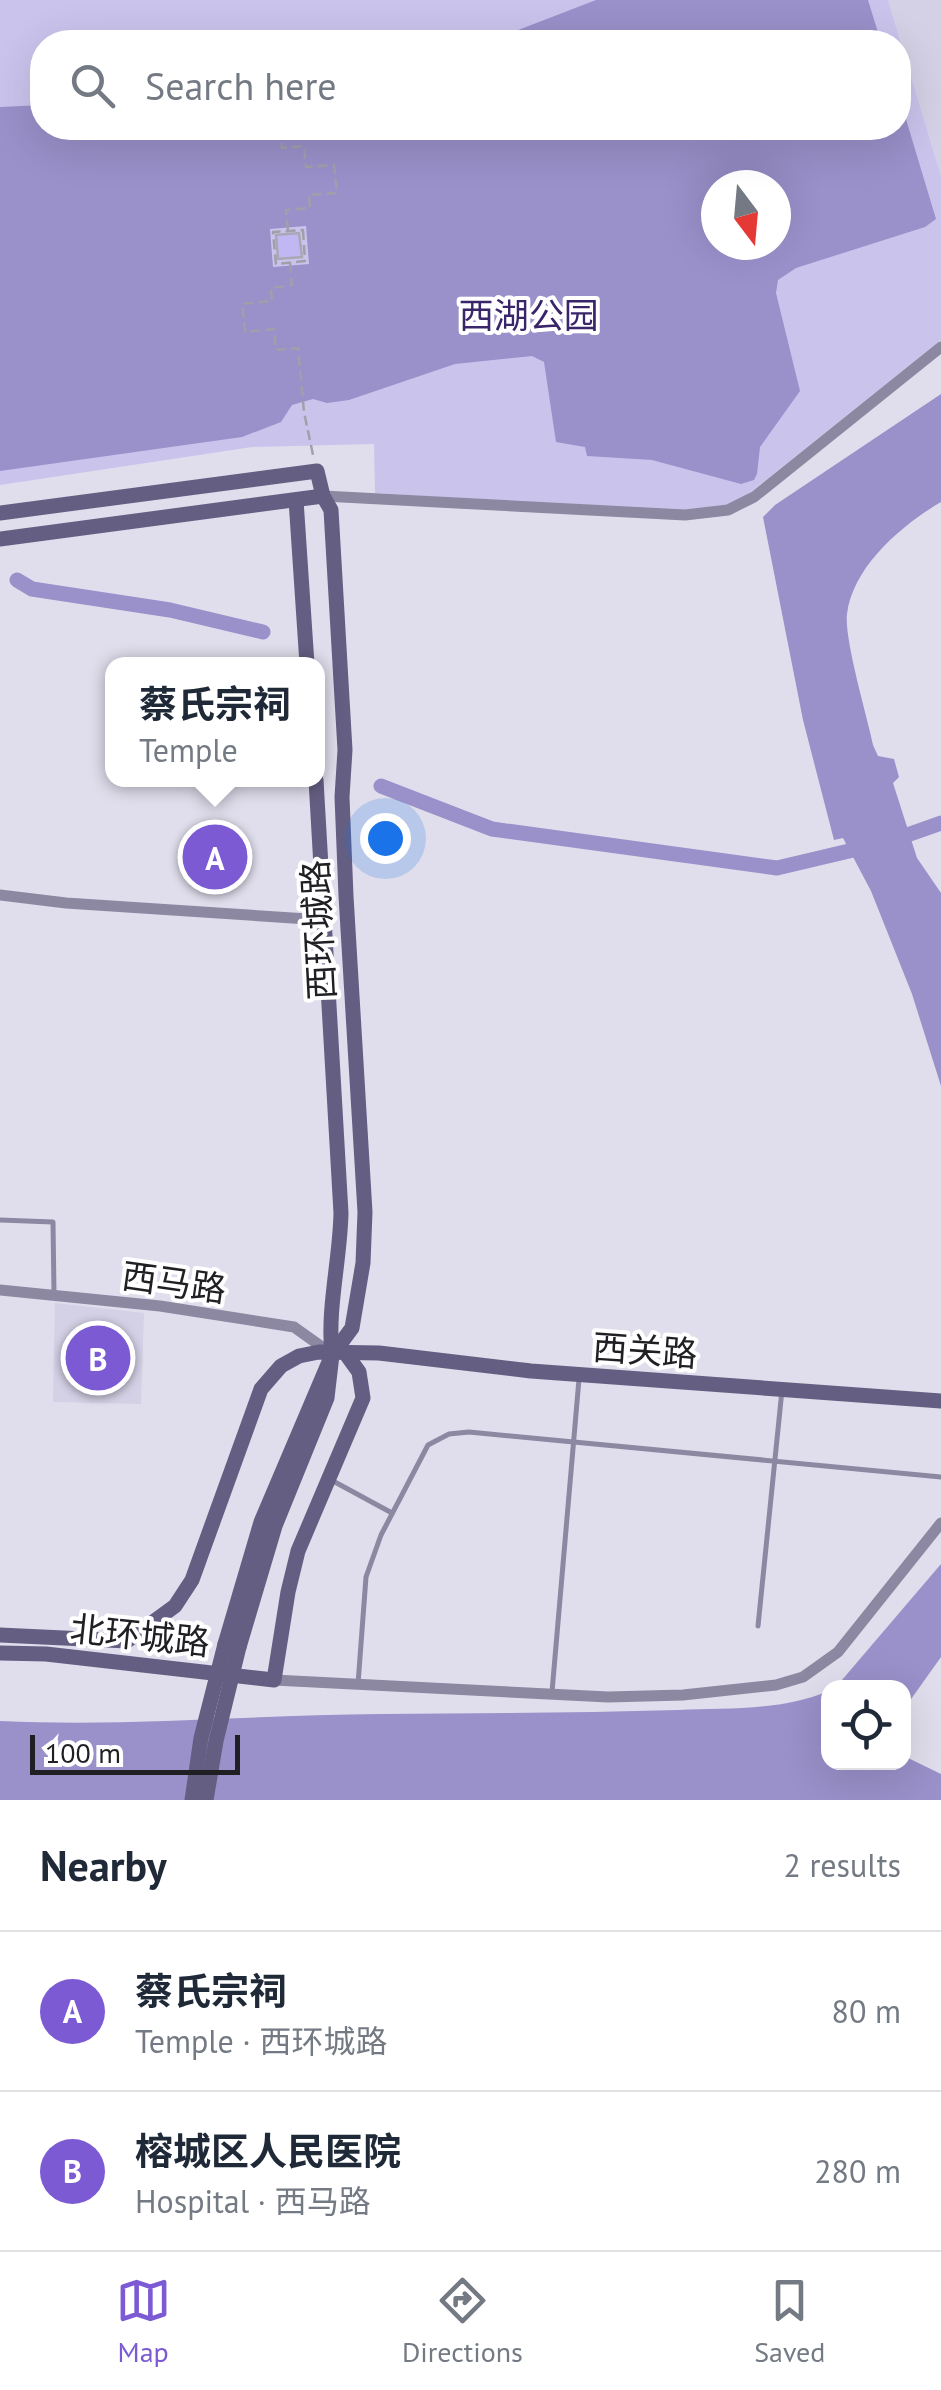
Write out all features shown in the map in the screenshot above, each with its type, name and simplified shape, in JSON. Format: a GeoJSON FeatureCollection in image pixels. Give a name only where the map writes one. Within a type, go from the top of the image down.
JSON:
{"type":"FeatureCollection","features":[{"type":"Feature","properties":{"kind":"main road","name":"西环城路"},"geometry":{"type":"LineString","coordinates":[[232,1646],[261,1522],[352,1328],[362,1274],[365,1212],[342,797],[346,750],[331,510],[317,471]]}},
{"type":"Feature","properties":{"kind":"main road"},"geometry":{"type":"LineString","coordinates":[[0,514],[317,471]]}},
{"type":"Feature","properties":{"kind":"main road"},"geometry":{"type":"LineString","coordinates":[[0,539],[323,496]]}},
{"type":"Feature","properties":{"kind":"main road"},"geometry":{"type":"LineString","coordinates":[[296,500],[307,657]]}},
{"type":"Feature","properties":{"kind":"main road","name":"西环城路"},"geometry":{"type":"LineString","coordinates":[[316,787],[341,1213],[339,1261],[329,1323],[339,1354]]}},
{"type":"Feature","properties":{"kind":"main road","name":"西关路"},"geometry":{"type":"LineString","coordinates":[[127,1641],[175,1606],[192,1580],[261,1389],[281,1366],[299,1356],[318,1352],[380,1353],[579,1375],[941,1401]]}},
{"type":"Feature","properties":{"kind":"main road"},"geometry":{"type":"LineString","coordinates":[[274,1680],[292,1571],[362,1398],[359,1372],[339,1354]]}},
{"type":"Feature","properties":{"kind":"main road","name":"北环城路"},"geometry":{"type":"LineString","coordinates":[[0,1636],[127,1641]]}},
{"type":"Feature","properties":{"kind":"main road"},"geometry":{"type":"LineString","coordinates":[[192,1800],[201,1738],[232,1646]]}},
{"type":"Feature","properties":{"kind":"main road"},"geometry":{"type":"LineString","coordinates":[[206,1800],[232,1646]]}},
{"type":"Feature","properties":{"kind":"main road","name":"北环城路"},"geometry":{"type":"LineString","coordinates":[[0,1653],[46,1654],[274,1680]]}},
{"type":"Feature","properties":{"kind":"street"},"geometry":{"type":"LineString","coordinates":[[323,496],[685,515],[720,512],[754,496],[941,347]]}},
{"type":"Feature","properties":{"kind":"street"},"geometry":{"type":"LineString","coordinates":[[0,895],[66,904],[323,920]]}},
{"type":"Feature","properties":{"kind":"street","name":"西马路"},"geometry":{"type":"LineString","coordinates":[[0,1290],[160,1306],[294,1327],[339,1354]]}},
{"type":"Feature","properties":{"kind":"street"},"geometry":{"type":"LineString","coordinates":[[274,1680],[552,1695],[683,1695],[776,1686],[803,1676],[838,1652],[941,1523]]}},
{"type":"Feature","properties":{"kind":"lane"},"geometry":{"type":"LineString","coordinates":[[0,1220],[53,1222],[54,1296]]}},
{"type":"Feature","properties":{"kind":"lane"},"geometry":{"type":"LineString","coordinates":[[552,1695],[579,1375]]}},
{"type":"Feature","properties":{"kind":"lane"},"geometry":{"type":"LineString","coordinates":[[758,1626],[782,1390]]}},
{"type":"Feature","properties":{"kind":"lane"},"geometry":{"type":"LineString","coordinates":[[358,1684],[366,1576],[392,1513],[428,1444],[442,1436],[469,1432],[941,1477]]}},
{"type":"Feature","properties":{"kind":"lane"},"geometry":{"type":"LineString","coordinates":[[328,1478],[392,1513]]}},
{"type":"Feature","properties":{"kind":"path"},"geometry":{"type":"LineString","coordinates":[[281,140],[282,148],[304,146],[306,167],[334,165],[337,193],[309,195],[310,208],[286,210],[288,231]]}},
{"type":"Feature","properties":{"kind":"path"},"geometry":{"type":"LineString","coordinates":[[302,230],[305,262],[290,264],[276,264],[273,232],[302,230]]}},
{"type":"Feature","properties":{"kind":"path"},"geometry":{"type":"LineString","coordinates":[[290,264],[292,285],[271,288],[272,301],[242,304],[245,332],[274,329],[276,350],[298,348],[304,412],[317,471]]}},
{"type":"Feature","properties":{"kind":"shaded area"},"geometry":{"type":"Polygon","coordinates":[[[596,0],[868,0],[877,30],[518,30],[596,0]]]}},
{"type":"Feature","properties":{"kind":"shaded area"},"geometry":{"type":"Polygon","coordinates":[[[888,0],[941,0],[941,176],[911,76],[911,30],[897,30],[888,0]]]}},
{"type":"Feature","properties":{"kind":"shaded area","name":"西湖公园"},"geometry":{"type":"Polygon","coordinates":[[[30,106],[30,140],[911,140],[911,136],[936,219],[925,227],[796,268],[778,280],[776,293],[800,391],[760,447],[754,480],[741,484],[652,460],[587,456],[585,447],[556,442],[544,362],[532,356],[455,364],[349,400],[327,403],[313,399],[292,405],[281,422],[242,437],[0,471],[0,107],[30,106]],[[306,226],[270,229],[273,267],[309,264],[306,226]]]}},
{"type":"Feature","properties":{"kind":"shaded area"},"geometry":{"type":"Polygon","coordinates":[[[941,394],[941,502],[911,522],[869,564],[851,596],[847,626],[873,745],[878,756],[894,759],[899,777],[893,783],[917,858],[941,893],[941,1086],[912,994],[871,891],[843,838],[834,840],[803,720],[763,517],[775,505],[941,394]]]}},
{"type":"Feature","properties":{"kind":"shaded area"},"geometry":{"type":"Polygon","coordinates":[[[55,1303],[144,1313],[141,1404],[53,1402],[55,1303]]]}},
{"type":"Feature","properties":{"kind":"shaded area"},"geometry":{"type":"Polygon","coordinates":[[[941,1564],[941,1657],[911,1699],[911,1680],[842,1680],[941,1564]]]}},
{"type":"Feature","properties":{"kind":"shaded area"},"geometry":{"type":"Polygon","coordinates":[[[821,1693],[821,1770],[911,1770],[911,1759],[941,1774],[941,1800],[0,1800],[0,1721],[95,1723],[604,1712],[735,1708],[821,1693]]]}},
{"type":"Feature","properties":{"kind":"green space","name":"西湖公园"},"geometry":{"type":"Polygon","coordinates":[[[0,0],[888,0],[897,30],[30,30],[30,140],[911,140],[911,76],[941,176],[941,340],[737,503],[689,512],[375,493],[374,444],[252,447],[0,485],[0,0]]]}},
{"type":"Feature","properties":{"kind":"building"},"geometry":{"type":"Polygon","coordinates":[[[299,233],[302,257],[278,259],[276,235],[299,233]]]}},
{"type":"Feature","properties":{"kind":"building"},"geometry":{"type":"Polygon","coordinates":[[[184,842],[245,845],[244,872],[183,870],[184,842]]]}},
{"type":"Feature","properties":{"kind":"waterway"},"geometry":{"type":"LineString","coordinates":[[17,580],[32,589],[170,610],[263,632]]}},
{"type":"Feature","properties":{"kind":"waterway"},"geometry":{"type":"LineString","coordinates":[[381,786],[492,829],[777,868],[866,847]]}},
{"type":"Feature","properties":{"kind":"waterway"},"geometry":{"type":"LineString","coordinates":[[893,840],[941,823]]}},
{"type":"Feature","properties":{"kind":"place","name":"蔡氏宗祠"},"geometry":{"type":"Point","coordinates":[215,857]}},
{"type":"Feature","properties":{"kind":"place","name":"榕城区人民医院"},"geometry":{"type":"Point","coordinates":[98,1358]}}]}
